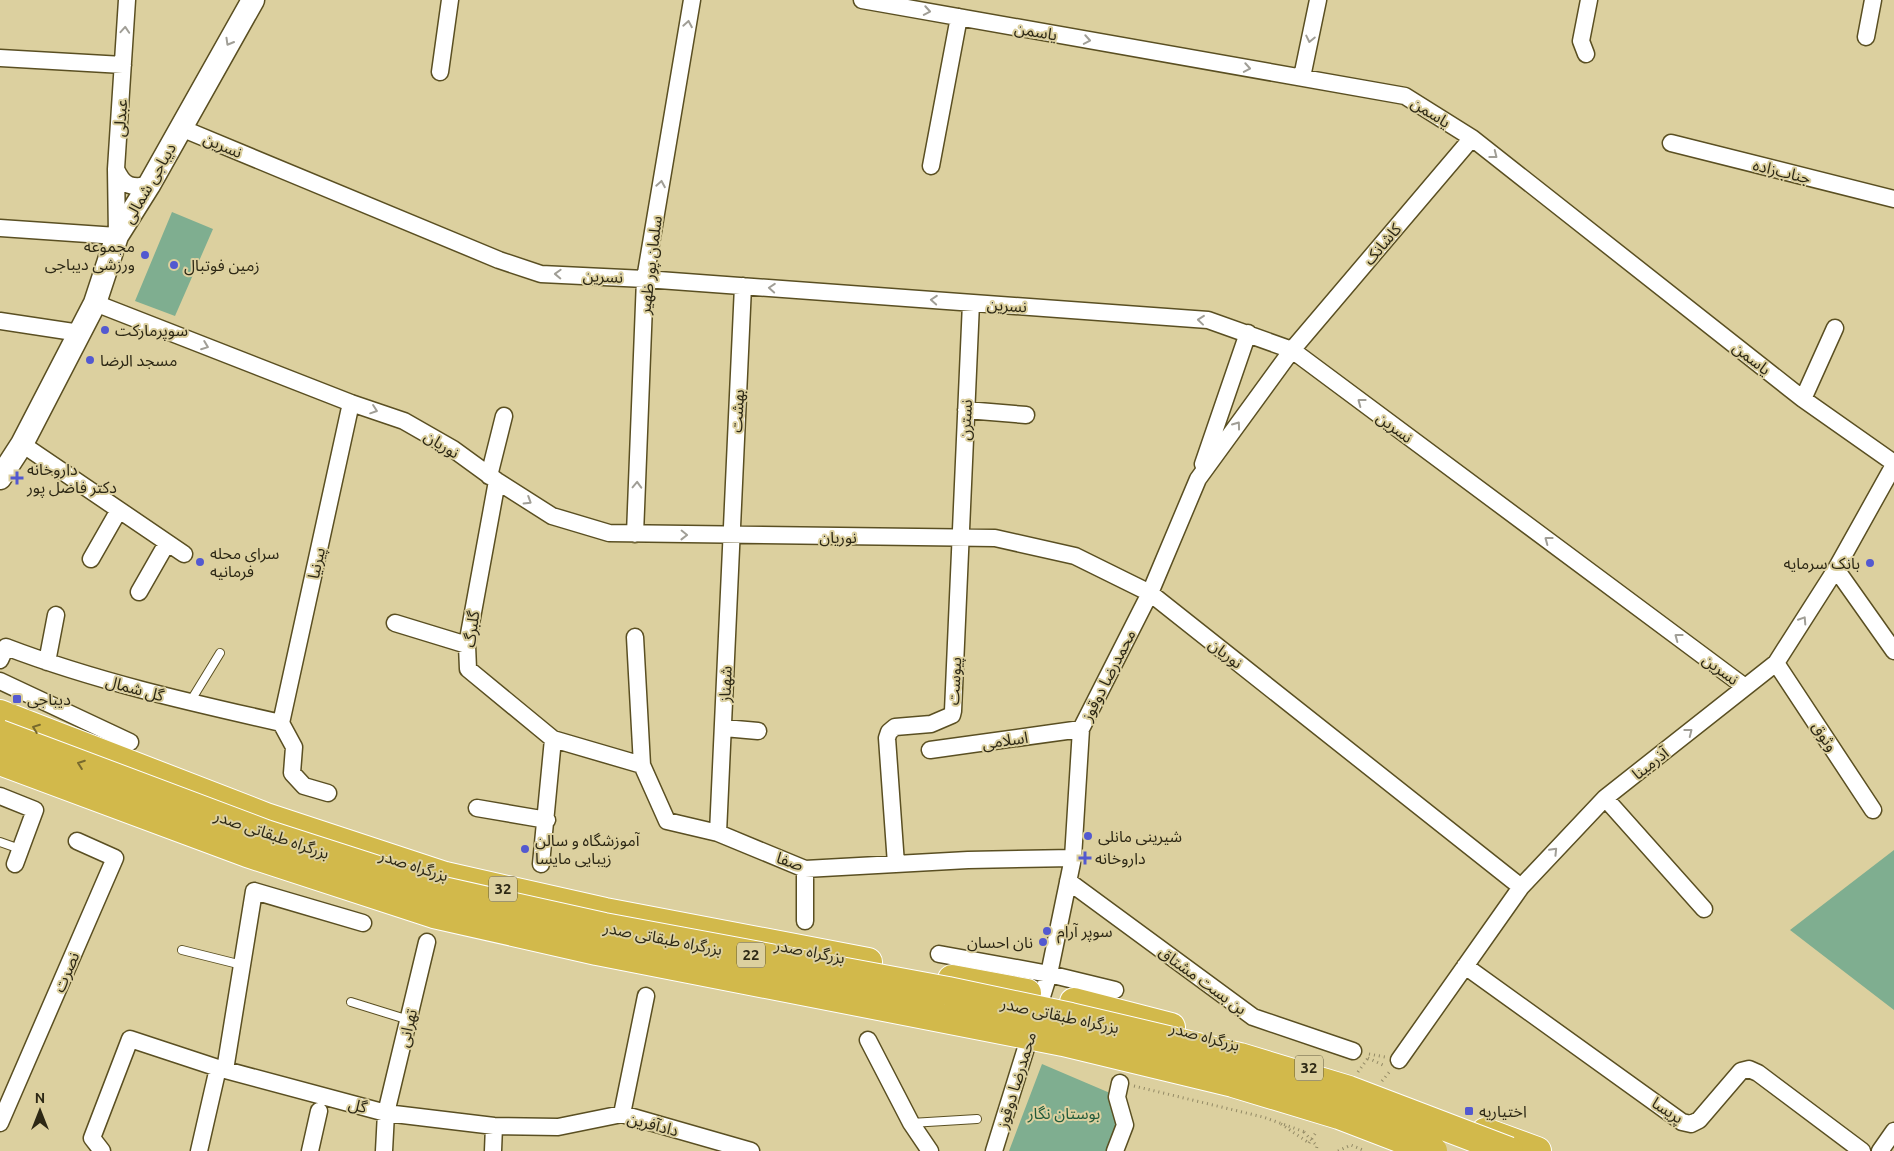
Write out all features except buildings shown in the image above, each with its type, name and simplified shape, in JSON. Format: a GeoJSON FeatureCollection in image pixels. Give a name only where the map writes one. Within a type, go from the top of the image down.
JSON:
{"type":"FeatureCollection","features":[{"type":"Feature","properties":{"kind":"highway","name":"بزرگراه صدر"},"geometry":{"type":"LineString","coordinates":[[0,714],[266,817],[445,876],[605,912],[1074,1002],[1244,1046],[1374,1090],[1537,1151]]}},
{"type":"Feature","properties":{"kind":"highway","name":"بزرگراه طبقاتی صدر"},"geometry":{"type":"LineString","coordinates":[[0,734],[266,834],[443,891],[604,927],[1071,1016],[1230,1055],[1349,1090],[1509,1151]]}},
{"type":"Feature","properties":{"kind":"highway","name":"بزرگراه طبقاتی صدر"},"geometry":{"type":"LineString","coordinates":[[0,761],[247,853],[434,914],[597,951],[1063,1042],[1233,1083],[1339,1115],[1433,1151]]}},
{"type":"Feature","properties":{"kind":"highway","name":"32"},"geometry":{"type":"LineString","coordinates":[[0,764],[245,857],[433,916],[597,954],[1062,1047],[1232,1087],[1338,1119],[1422,1151]]}},
{"type":"Feature","properties":{"kind":"main road","name":"دیباجی شمالی"},"geometry":{"type":"LineString","coordinates":[[0,478],[22,444],[95,303],[117,236],[149,184],[253,0]]}},
{"type":"Feature","properties":{"kind":"street","name":"عبدلی"},"geometry":{"type":"LineString","coordinates":[[117,236],[116,169],[127,0]]}},
{"type":"Feature","properties":{"kind":"street"},"geometry":{"type":"LineString","coordinates":[[440,72],[450,0]]}},
{"type":"Feature","properties":{"kind":"street","name":"سلمان پور ظهیر"},"geometry":{"type":"LineString","coordinates":[[635,534],[645,279],[692,0]]}},
{"type":"Feature","properties":{"kind":"street","name":"یاسمن"},"geometry":{"type":"LineString","coordinates":[[862,0],[1405,96],[1472,138],[1803,399],[1894,464]]}},
{"type":"Feature","properties":{"kind":"street"},"geometry":{"type":"LineString","coordinates":[[1302,77],[1318,0]]}},
{"type":"Feature","properties":{"kind":"street"},"geometry":{"type":"LineString","coordinates":[[1586,54],[1581,41],[1590,0]]}},
{"type":"Feature","properties":{"kind":"street"},"geometry":{"type":"LineString","coordinates":[[1866,37],[1873,0]]}},
{"type":"Feature","properties":{"kind":"street"},"geometry":{"type":"LineString","coordinates":[[932,166],[959,17]]}},
{"type":"Feature","properties":{"kind":"street"},"geometry":{"type":"LineString","coordinates":[[0,58],[123,65]]}},
{"type":"Feature","properties":{"kind":"street","name":"نسرین"},"geometry":{"type":"LineString","coordinates":[[181,128],[508,263],[541,274],[645,279],[1208,320],[1248,333],[1292,350],[1745,687]]}},
{"type":"Feature","properties":{"kind":"street","name":"کاشانک"},"geometry":{"type":"LineString","coordinates":[[1292,350],[1472,138]]}},
{"type":"Feature","properties":{"kind":"street","name":"جناب‌زاده"},"geometry":{"type":"LineString","coordinates":[[1671,142],[1894,199]]}},
{"type":"Feature","properties":{"kind":"street"},"geometry":{"type":"LineString","coordinates":[[116,169],[120,179],[129,186],[138,187],[149,184]]}},
{"type":"Feature","properties":{"kind":"street"},"geometry":{"type":"LineString","coordinates":[[0,228],[117,236]]}},
{"type":"Feature","properties":{"kind":"street","name":"بهشت"},"geometry":{"type":"LineString","coordinates":[[731,536],[743,286]]}},
{"type":"Feature","properties":{"kind":"street","name":"نوریان"},"geometry":{"type":"LineString","coordinates":[[95,303],[351,403],[404,421],[453,449],[493,479],[552,516],[609,533],[995,538],[1075,556],[1150,593],[1520,886]]}},
{"type":"Feature","properties":{"kind":"street","name":"نسترن"},"geometry":{"type":"LineString","coordinates":[[960,538],[971,303]]}},
{"type":"Feature","properties":{"kind":"street"},"geometry":{"type":"LineString","coordinates":[[0,320],[80,333]]}},
{"type":"Feature","properties":{"kind":"street"},"geometry":{"type":"LineString","coordinates":[[1803,399],[1835,328]]}},
{"type":"Feature","properties":{"kind":"street"},"geometry":{"type":"LineString","coordinates":[[1198,479],[1248,333]]}},
{"type":"Feature","properties":{"kind":"street","name":"محمدرضا دوقوز"},"geometry":{"type":"LineString","coordinates":[[994,1151],[1049,974],[1073,858],[1081,729],[1150,593],[1198,479],[1292,350]]}},
{"type":"Feature","properties":{"kind":"street","name":"پیرنیا"},"geometry":{"type":"LineString","coordinates":[[281,724],[351,403]]}},
{"type":"Feature","properties":{"kind":"street"},"geometry":{"type":"LineString","coordinates":[[966,410],[1026,415]]}},
{"type":"Feature","properties":{"kind":"street","name":"گلبرگ"},"geometry":{"type":"LineString","coordinates":[[504,416],[467,645],[468,669],[553,739]]}},
{"type":"Feature","properties":{"kind":"street"},"geometry":{"type":"LineString","coordinates":[[22,444],[184,554]]}},
{"type":"Feature","properties":{"kind":"street","name":"آذرمینا"},"geometry":{"type":"LineString","coordinates":[[1396,1064],[1520,886],[1605,798],[1776,663],[1836,569],[1894,464]]}},
{"type":"Feature","properties":{"kind":"street"},"geometry":{"type":"LineString","coordinates":[[91,559],[118,510]]}},
{"type":"Feature","properties":{"kind":"street","name":"شهناز"},"geometry":{"type":"LineString","coordinates":[[718,833],[731,536]]}},
{"type":"Feature","properties":{"kind":"street","name":"پیوست"},"geometry":{"type":"LineString","coordinates":[[896,864],[887,738],[889,732],[895,727],[931,724],[952,715],[960,538]]}},
{"type":"Feature","properties":{"kind":"street"},"geometry":{"type":"LineString","coordinates":[[139,592],[167,543]]}},
{"type":"Feature","properties":{"kind":"street"},"geometry":{"type":"LineString","coordinates":[[1836,569],[1894,651]]}},
{"type":"Feature","properties":{"kind":"street"},"geometry":{"type":"LineString","coordinates":[[47,662],[56,615]]}},
{"type":"Feature","properties":{"kind":"street"},"geometry":{"type":"LineString","coordinates":[[395,623],[467,645]]}},
{"type":"Feature","properties":{"kind":"street"},"geometry":{"type":"LineString","coordinates":[[541,864],[553,739],[642,765],[635,637]]}},
{"type":"Feature","properties":{"kind":"street","name":"گل شمال"},"geometry":{"type":"LineString","coordinates":[[0,660],[6,647],[47,662],[136,689],[281,724]]}},
{"type":"Feature","properties":{"kind":"street","name":"وثوق"},"geometry":{"type":"LineString","coordinates":[[1776,663],[1874,810]]}},
{"type":"Feature","properties":{"kind":"street"},"geometry":{"type":"LineString","coordinates":[[0,681],[130,742]]}},
{"type":"Feature","properties":{"kind":"street"},"geometry":{"type":"LineString","coordinates":[[281,724],[294,747],[292,773],[304,786],[328,793]]}},
{"type":"Feature","properties":{"kind":"street"},"geometry":{"type":"LineString","coordinates":[[724,728],[758,731]]}},
{"type":"Feature","properties":{"kind":"street","name":"اسلامی"},"geometry":{"type":"LineString","coordinates":[[930,750],[1081,729]]}},
{"type":"Feature","properties":{"kind":"street","name":"صفا"},"geometry":{"type":"LineString","coordinates":[[642,765],[667,821],[718,833],[805,868],[968,860],[1073,858]]}},
{"type":"Feature","properties":{"kind":"street"},"geometry":{"type":"LineString","coordinates":[[0,796],[35,810],[18,856]]}},
{"type":"Feature","properties":{"kind":"street"},"geometry":{"type":"LineString","coordinates":[[1605,798],[1704,909]]}},
{"type":"Feature","properties":{"kind":"street"},"geometry":{"type":"LineString","coordinates":[[478,808],[546,820]]}},
{"type":"Feature","properties":{"kind":"street","name":"نصرت"},"geometry":{"type":"LineString","coordinates":[[0,1123],[115,858],[77,841]]}},
{"type":"Feature","properties":{"kind":"street"},"geometry":{"type":"LineString","coordinates":[[805,868],[805,921]]}},
{"type":"Feature","properties":{"kind":"street","name":"بن بست مشتاق"},"geometry":{"type":"LineString","coordinates":[[1068,881],[1253,1017],[1360,1054]]}},
{"type":"Feature","properties":{"kind":"street"},"geometry":{"type":"LineString","coordinates":[[199,1151],[222,1069],[254,891],[363,923]]}},
{"type":"Feature","properties":{"kind":"street","name":"تهرانی"},"geometry":{"type":"LineString","coordinates":[[384,1151],[386,1113],[427,942]]}},
{"type":"Feature","properties":{"kind":"street"},"geometry":{"type":"LineString","coordinates":[[939,954],[1049,974],[1115,990]]}},
{"type":"Feature","properties":{"kind":"street","name":"پریسا"},"geometry":{"type":"LineString","coordinates":[[1464,966],[1682,1122],[1691,1124],[1699,1120],[1741,1070],[1749,1070],[1758,1073],[1862,1151]]}},
{"type":"Feature","properties":{"kind":"street"},"geometry":{"type":"LineString","coordinates":[[622,1114],[646,996]]}},
{"type":"Feature","properties":{"kind":"street","name":"گل"},"geometry":{"type":"LineString","coordinates":[[102,1151],[92,1138],[130,1039],[222,1069],[386,1113],[494,1126]]}},
{"type":"Feature","properties":{"kind":"street"},"geometry":{"type":"LineString","coordinates":[[868,1040],[912,1123],[930,1151]]}},
{"type":"Feature","properties":{"kind":"street"},"geometry":{"type":"LineString","coordinates":[[1115,1151],[1125,1125],[1117,1097],[1120,1083]]}},
{"type":"Feature","properties":{"kind":"street"},"geometry":{"type":"LineString","coordinates":[[310,1151],[319,1111]]}},
{"type":"Feature","properties":{"kind":"street","name":"دادآفرین"},"geometry":{"type":"LineString","coordinates":[[494,1126],[558,1127],[622,1114],[751,1151]]}},
{"type":"Feature","properties":{"kind":"street"},"geometry":{"type":"LineString","coordinates":[[493,1151],[494,1126]]}},
{"type":"Feature","properties":{"kind":"street"},"geometry":{"type":"LineString","coordinates":[[1880,1151],[1894,1131]]}},
{"type":"Feature","properties":{"kind":"lane"},"geometry":{"type":"LineString","coordinates":[[190,702],[220,653]]}},
{"type":"Feature","properties":{"kind":"lane"},"geometry":{"type":"LineString","coordinates":[[0,842],[18,856]]}},
{"type":"Feature","properties":{"kind":"lane"},"geometry":{"type":"LineString","coordinates":[[182,950],[242,965]]}},
{"type":"Feature","properties":{"kind":"lane"},"geometry":{"type":"LineString","coordinates":[[351,1002],[409,1020]]}},
{"type":"Feature","properties":{"kind":"lane"},"geometry":{"type":"LineString","coordinates":[[912,1123],[977,1118]]}},
{"type":"Feature","properties":{"kind":"path"},"geometry":{"type":"LineString","coordinates":[[1360,1054],[1396,1064]]}},
{"type":"Feature","properties":{"kind":"path"},"geometry":{"type":"LineString","coordinates":[[1360,1054],[1396,1064]]}},
{"type":"Feature","properties":{"kind":"path"},"geometry":{"type":"LineString","coordinates":[[1374,1090],[1396,1064]]}},
{"type":"Feature","properties":{"kind":"path"},"geometry":{"type":"LineString","coordinates":[[1120,1083],[1263,1117],[1305,1132]]}},
{"type":"Feature","properties":{"kind":"path"},"geometry":{"type":"LineString","coordinates":[[1309,1143],[1280,1125],[1283,1120],[1305,1132],[1317,1146],[1316,1151]]}},
{"type":"Feature","properties":{"kind":"path"},"geometry":{"type":"LineString","coordinates":[[1338,1151],[1351,1145],[1366,1151]]}},
{"type":"Feature","properties":{"kind":"green space","name":"زمین فوتبال"},"geometry":{"type":"Polygon","coordinates":[[[172,212],[213,229],[175,316],[135,301],[172,212]]]}},
{"type":"Feature","properties":{"kind":"green space"},"geometry":{"type":"Polygon","coordinates":[[[1894,850],[1894,1010],[1790,930],[1894,850]]]}},
{"type":"Feature","properties":{"kind":"green space","name":"بوستان نگار"},"geometry":{"type":"Polygon","coordinates":[[[1042,1064],[1110,1093],[1120,1124],[1110,1151],[1009,1151],[1042,1064]]]}},
{"type":"Feature","properties":{"kind":"place","name":"مجموعه ورزشی دیباجی"},"geometry":{"type":"Point","coordinates":[145,255]}},
{"type":"Feature","properties":{"kind":"place","name":"زمین فوتبال"},"geometry":{"type":"Point","coordinates":[174,265]}},
{"type":"Feature","properties":{"kind":"place","name":"سوپرمارکت"},"geometry":{"type":"Point","coordinates":[105,330]}},
{"type":"Feature","properties":{"kind":"place","name":"مسجد الرضا"},"geometry":{"type":"Point","coordinates":[90,360]}},
{"type":"Feature","properties":{"kind":"place","name":"داروخانه دکتر فاضل پور"},"geometry":{"type":"Point","coordinates":[17,478]}},
{"type":"Feature","properties":{"kind":"place","name":"سرای محله فرمانیه"},"geometry":{"type":"Point","coordinates":[200,562]}},
{"type":"Feature","properties":{"kind":"place","name":"بانک سرمایه"},"geometry":{"type":"Point","coordinates":[1870,563]}},
{"type":"Feature","properties":{"kind":"place","name":"دیباجی"},"geometry":{"type":"Point","coordinates":[17,699]}},
{"type":"Feature","properties":{"kind":"place","name":"شیرینی مانلی"},"geometry":{"type":"Point","coordinates":[1088,836]}},
{"type":"Feature","properties":{"kind":"place","name":"آموزشگاه و سالن زیبایی مایسا"},"geometry":{"type":"Point","coordinates":[525,849]}},
{"type":"Feature","properties":{"kind":"place","name":"داروخانه"},"geometry":{"type":"Point","coordinates":[1085,858]}},
{"type":"Feature","properties":{"kind":"place","name":"سوپر آرام"},"geometry":{"type":"Point","coordinates":[1047,931]}},
{"type":"Feature","properties":{"kind":"place","name":"نان احسان"},"geometry":{"type":"Point","coordinates":[1043,942]}},
{"type":"Feature","properties":{"kind":"place","name":"اختیاریه"},"geometry":{"type":"Point","coordinates":[1469,1111]}}]}
